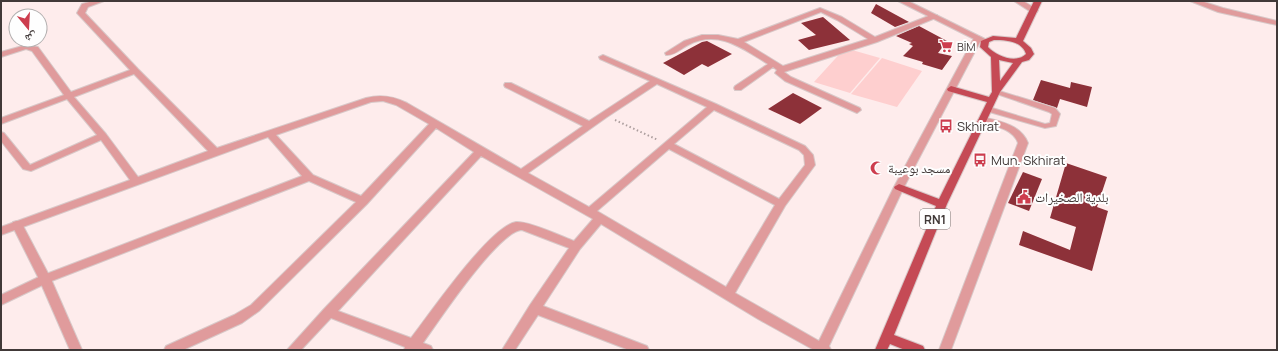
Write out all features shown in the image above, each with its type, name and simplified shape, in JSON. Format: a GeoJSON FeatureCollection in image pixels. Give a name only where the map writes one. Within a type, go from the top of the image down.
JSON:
{"type":"FeatureCollection","features":[{"type":"Feature","properties":{"kind":"main road"},"geometry":{"type":"LineString","coordinates":[[1020,60],[1007,60],[995,56],[986,50],[982,39],[999,38],[1018,42],[1038,1]]}},
{"type":"Feature","properties":{"kind":"main road","name":"RN1"},"geometry":{"type":"LineString","coordinates":[[881,350],[942,204],[992,101],[1020,60],[1028,57],[1030,54],[1027,48],[1018,42]]}},
{"type":"Feature","properties":{"kind":"main road"},"geometry":{"type":"LineString","coordinates":[[951,88],[992,101],[995,56]]}},
{"type":"Feature","properties":{"kind":"main road"},"geometry":{"type":"LineString","coordinates":[[899,187],[942,204]]}},
{"type":"Feature","properties":{"kind":"main road"},"geometry":{"type":"LineString","coordinates":[[886,337],[919,350]]}},
{"type":"Feature","properties":{"kind":"street"},"geometry":{"type":"LineString","coordinates":[[100,1],[85,6],[80,13],[215,152]]}},
{"type":"Feature","properties":{"kind":"street"},"geometry":{"type":"LineString","coordinates":[[1,230],[269,133],[369,100],[385,98],[398,102],[480,151],[522,173],[822,349],[899,187],[951,88],[982,39],[902,1]]}},
{"type":"Feature","properties":{"kind":"street"},"geometry":{"type":"LineString","coordinates":[[1018,1],[1034,10]]}},
{"type":"Feature","properties":{"kind":"street"},"geometry":{"type":"LineString","coordinates":[[1194,1],[1220,10],[1277,23]]}},
{"type":"Feature","properties":{"kind":"street"},"geometry":{"type":"LineString","coordinates":[[738,42],[820,10],[831,14],[874,40]]}},
{"type":"Feature","properties":{"kind":"street"},"geometry":{"type":"LineString","coordinates":[[857,110],[788,79],[779,73],[782,69],[874,40],[934,17]]}},
{"type":"Feature","properties":{"kind":"street"},"geometry":{"type":"LineString","coordinates":[[670,53],[685,42],[701,36],[721,37],[738,42],[782,69]]}},
{"type":"Feature","properties":{"kind":"street"},"geometry":{"type":"LineString","coordinates":[[1,55],[19,49],[32,47],[35,49],[69,96],[103,136],[136,181]]}},
{"type":"Feature","properties":{"kind":"street"},"geometry":{"type":"LineString","coordinates":[[604,57],[713,106],[802,148],[808,153],[810,165],[781,204],[728,294]]}},
{"type":"Feature","properties":{"kind":"street"},"geometry":{"type":"LineString","coordinates":[[738,88],[774,63]]}},
{"type":"Feature","properties":{"kind":"street"},"geometry":{"type":"LineString","coordinates":[[1,121],[135,71]]}},
{"type":"Feature","properties":{"kind":"street"},"geometry":{"type":"LineString","coordinates":[[522,173],[604,115],[656,81]]}},
{"type":"Feature","properties":{"kind":"street"},"geometry":{"type":"LineString","coordinates":[[508,85],[589,126]]}},
{"type":"Feature","properties":{"kind":"street"},"geometry":{"type":"LineString","coordinates":[[508,350],[595,215],[668,145],[713,106]]}},
{"type":"Feature","properties":{"kind":"street"},"geometry":{"type":"LineString","coordinates":[[945,350],[1023,143],[1019,135],[1012,130],[983,120]]}},
{"type":"Feature","properties":{"kind":"street"},"geometry":{"type":"LineString","coordinates":[[170,350],[238,319],[255,308],[363,201],[435,124]]}},
{"type":"Feature","properties":{"kind":"street"},"geometry":{"type":"LineString","coordinates":[[269,133],[309,177],[363,201]]}},
{"type":"Feature","properties":{"kind":"street"},"geometry":{"type":"LineString","coordinates":[[1,135],[26,167],[31,168],[103,136]]}},
{"type":"Feature","properties":{"kind":"street"},"geometry":{"type":"LineString","coordinates":[[668,145],[781,204]]}},
{"type":"Feature","properties":{"kind":"street"},"geometry":{"type":"LineString","coordinates":[[292,350],[480,151]]}},
{"type":"Feature","properties":{"kind":"street"},"geometry":{"type":"LineString","coordinates":[[1,300],[45,279],[309,177]]}},
{"type":"Feature","properties":{"kind":"street"},"geometry":{"type":"LineString","coordinates":[[17,225],[45,279],[76,350]]}},
{"type":"Feature","properties":{"kind":"street"},"geometry":{"type":"LineString","coordinates":[[412,348],[461,281],[496,240],[507,231],[516,226],[523,226],[576,246]]}},
{"type":"Feature","properties":{"kind":"street"},"geometry":{"type":"LineString","coordinates":[[534,308],[642,350]]}},
{"type":"Feature","properties":{"kind":"street"},"geometry":{"type":"LineString","coordinates":[[328,312],[412,348],[427,350]]}},
{"type":"Feature","properties":{"kind":"lane"},"geometry":{"type":"LineString","coordinates":[[992,101],[1052,110],[1056,114],[1053,124],[1046,126],[992,101]]}},
{"type":"Feature","properties":{"kind":"path"},"geometry":{"type":"LineString","coordinates":[[604,115],[668,145]]}},
{"type":"Feature","properties":{"kind":"shaded area"},"geometry":{"type":"Polygon","coordinates":[[[845,48],[880,58],[850,93],[814,82],[845,48]]]}},
{"type":"Feature","properties":{"kind":"shaded area"},"geometry":{"type":"Polygon","coordinates":[[[882,58],[922,71],[897,107],[851,94],[882,58]]]}},
{"type":"Feature","properties":{"kind":"building"},"geometry":{"type":"Polygon","coordinates":[[[876,4],[909,22],[895,27],[871,13],[876,4]]]}},
{"type":"Feature","properties":{"kind":"building"},"geometry":{"type":"Polygon","coordinates":[[[823,17],[850,40],[809,50],[798,40],[816,35],[801,23],[823,17]]]}},
{"type":"Feature","properties":{"kind":"building"},"geometry":{"type":"Polygon","coordinates":[[[919,26],[947,41],[938,53],[952,56],[942,70],[903,56],[913,46],[909,44],[912,43],[896,36],[919,26]]]}},
{"type":"Feature","properties":{"kind":"building"},"geometry":{"type":"Polygon","coordinates":[[[707,41],[732,54],[708,67],[702,64],[684,75],[663,63],[702,42],[707,41]]]}},
{"type":"Feature","properties":{"kind":"building"},"geometry":{"type":"Polygon","coordinates":[[[1041,80],[1070,88],[1071,82],[1092,87],[1087,107],[1060,99],[1057,108],[1033,100],[1041,80]]]}},
{"type":"Feature","properties":{"kind":"building"},"geometry":{"type":"Polygon","coordinates":[[[793,93],[822,108],[800,124],[768,109],[793,93]]]}},
{"type":"Feature","properties":{"kind":"building"},"geometry":{"type":"Polygon","coordinates":[[[1066,163],[1107,177],[1097,207],[1108,211],[1092,271],[1019,245],[1023,231],[1070,250],[1076,227],[1050,218],[1066,163]]]}},
{"type":"Feature","properties":{"kind":"building"},"geometry":{"type":"Polygon","coordinates":[[[1023,172],[1042,179],[1029,211],[1008,203],[1023,172]]]}},
{"type":"Feature","properties":{"kind":"place","name":"BİM"},"geometry":{"type":"Point","coordinates":[946,46]}},
{"type":"Feature","properties":{"kind":"place","name":"Skhirat"},"geometry":{"type":"Point","coordinates":[946,126]}},
{"type":"Feature","properties":{"kind":"place","name":"Mun. Skhirat"},"geometry":{"type":"Point","coordinates":[980,160]}},
{"type":"Feature","properties":{"kind":"place","name":"مسجد بوعيبة"},"geometry":{"type":"Point","coordinates":[877,168]}},
{"type":"Feature","properties":{"kind":"place","name":"بلدية الصخيرات"},"geometry":{"type":"Point","coordinates":[1024,197]}}]}
